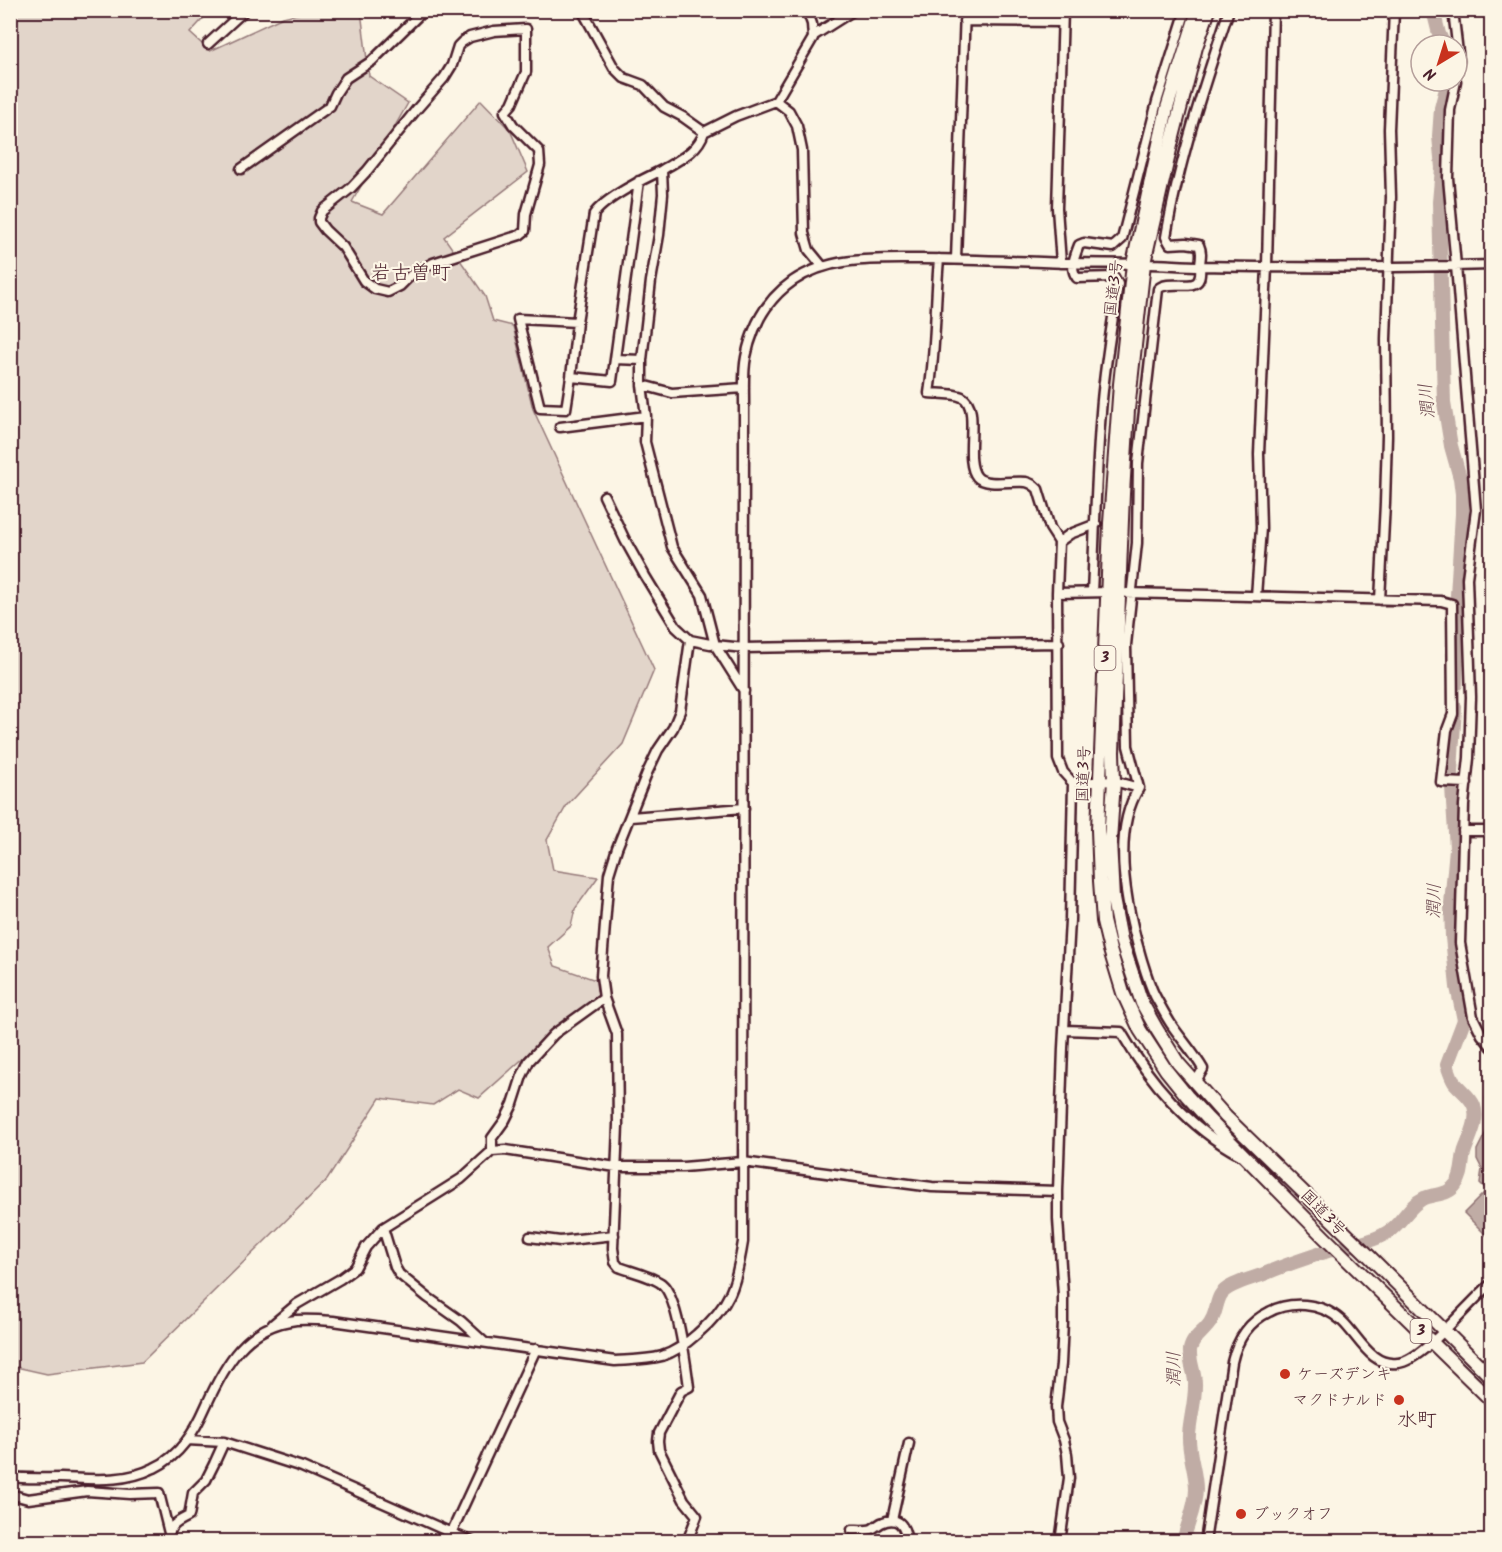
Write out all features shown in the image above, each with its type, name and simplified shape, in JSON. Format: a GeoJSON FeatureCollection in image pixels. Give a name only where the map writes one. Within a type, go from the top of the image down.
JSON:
{"type":"FeatureCollection","features":[{"type":"Feature","properties":{"kind":"highway","name":"国道3号"},"geometry":{"type":"LineString","coordinates":[[1198,10],[1167,108],[1121,374],[1114,453],[1110,523],[1119,593],[1113,741],[1114,781],[1110,841],[1113,899],[1121,940],[1142,1003],[1178,1063],[1226,1117],[1491,1378]]}},
{"type":"Feature","properties":{"kind":"highway","name":"国道3号"},"geometry":{"type":"LineString","coordinates":[[1139,264],[1193,57],[1209,10]]}},
{"type":"Feature","properties":{"kind":"highway","name":"国道3号"},"geometry":{"type":"LineString","coordinates":[[1119,593],[1103,704],[1098,830],[1100,881],[1103,921],[1110,950],[1124,993],[1140,1030],[1166,1070],[1194,1103],[1324,1237],[1491,1401]]}},
{"type":"Feature","properties":{"kind":"street"},"geometry":{"type":"LineString","coordinates":[[208,44],[245,10]]}},
{"type":"Feature","properties":{"kind":"street"},"geometry":{"type":"LineString","coordinates":[[241,169],[330,106],[346,78],[372,61],[424,10]]}},
{"type":"Feature","properties":{"kind":"street"},"geometry":{"type":"LineString","coordinates":[[582,10],[614,68],[624,78],[643,85],[664,107],[704,132]]}},
{"type":"Feature","properties":{"kind":"street"},"geometry":{"type":"LineString","coordinates":[[577,322],[518,319],[540,408],[566,409],[594,214],[600,207],[639,181],[691,152],[704,132],[736,116],[776,101],[813,36],[807,10]]}},
{"type":"Feature","properties":{"kind":"street"},"geometry":{"type":"LineString","coordinates":[[813,36],[854,10]]}},
{"type":"Feature","properties":{"kind":"street"},"geometry":{"type":"LineString","coordinates":[[956,259],[965,10]]}},
{"type":"Feature","properties":{"kind":"street"},"geometry":{"type":"LineString","coordinates":[[1061,263],[1057,208],[1062,10]]}},
{"type":"Feature","properties":{"kind":"street"},"geometry":{"type":"LineString","coordinates":[[1092,592],[1101,409],[1118,284],[1114,278],[1077,278],[1074,275],[1073,263],[1079,245],[1084,243],[1113,246],[1122,239],[1157,102],[1186,10]]}},
{"type":"Feature","properties":{"kind":"street"},"geometry":{"type":"LineString","coordinates":[[1195,1083],[1203,1069],[1169,1022],[1154,993],[1136,938],[1126,896],[1123,859],[1125,830],[1133,797],[1139,788],[1128,746],[1126,645],[1119,593],[1137,543],[1139,453],[1158,289],[1166,284],[1197,283],[1199,279],[1202,251],[1198,245],[1170,244],[1166,237],[1172,197],[1229,10]]}},
{"type":"Feature","properties":{"kind":"street"},"geometry":{"type":"LineString","coordinates":[[1256,596],[1261,528],[1259,454],[1267,266],[1273,10]]}},
{"type":"Feature","properties":{"kind":"street"},"geometry":{"type":"LineString","coordinates":[[1380,600],[1387,436],[1386,339],[1391,196],[1389,129],[1394,10]]}},
{"type":"Feature","properties":{"kind":"street"},"geometry":{"type":"LineString","coordinates":[[1453,10],[1456,33]]}},
{"type":"Feature","properties":{"kind":"street"},"geometry":{"type":"LineString","coordinates":[[964,21],[1062,22]]}},
{"type":"Feature","properties":{"kind":"street"},"geometry":{"type":"LineString","coordinates":[[526,29],[526,72],[512,104],[505,112],[513,125],[539,151],[540,165],[526,214],[525,231],[520,235],[434,263],[388,292],[375,289],[364,281],[343,248],[319,222],[319,218],[322,211],[351,188],[367,171],[444,78],[462,42],[470,37],[494,31],[526,29]]}},
{"type":"Feature","properties":{"kind":"street"},"geometry":{"type":"LineString","coordinates":[[1453,93],[1450,110],[1448,178],[1476,510],[1467,578],[1471,697],[1469,758],[1464,783],[1460,943],[1473,1017],[1491,1047]]}},
{"type":"Feature","properties":{"kind":"street"},"geometry":{"type":"LineString","coordinates":[[776,101],[789,111],[797,126],[802,150],[804,233],[809,250],[823,267]]}},
{"type":"Feature","properties":{"kind":"street"},"geometry":{"type":"LineString","coordinates":[[662,170],[663,194],[659,235],[642,360],[646,416],[645,442],[672,547],[702,595],[715,645],[744,691]]}},
{"type":"Feature","properties":{"kind":"street"},"geometry":{"type":"LineString","coordinates":[[571,377],[612,381],[639,181]]}},
{"type":"Feature","properties":{"kind":"street"},"geometry":{"type":"LineString","coordinates":[[270,1327],[297,1320],[333,1321],[615,1361],[662,1356],[684,1346],[716,1317],[727,1302],[739,1270],[743,1242],[744,388],[746,358],[755,328],[764,311],[792,282],[823,267],[871,258],[1200,266],[1491,265]]}},
{"type":"Feature","properties":{"kind":"street"},"geometry":{"type":"LineString","coordinates":[[939,259],[935,303],[935,349],[930,393],[961,397],[966,401],[971,409],[973,470],[976,476],[981,480],[1000,483],[1026,482],[1033,485],[1038,489],[1050,528],[1059,542],[1058,759],[1063,772],[1073,783],[1070,920],[1058,1191],[1063,1322],[1056,1407],[1057,1422],[1068,1454],[1069,1478],[1060,1542]]}},
{"type":"Feature","properties":{"kind":"street"},"geometry":{"type":"LineString","coordinates":[[615,358],[642,360]]}},
{"type":"Feature","properties":{"kind":"street"},"geometry":{"type":"LineString","coordinates":[[642,385],[672,393],[744,388]]}},
{"type":"Feature","properties":{"kind":"street"},"geometry":{"type":"LineString","coordinates":[[560,427],[646,416]]}},
{"type":"Feature","properties":{"kind":"street"},"geometry":{"type":"LineString","coordinates":[[604,496],[645,576],[676,627],[690,640],[744,648],[1059,644]]}},
{"type":"Feature","properties":{"kind":"street"},"geometry":{"type":"LineString","coordinates":[[1059,542],[1070,534],[1096,524]]}},
{"type":"Feature","properties":{"kind":"street"},"geometry":{"type":"LineString","coordinates":[[1057,593],[1441,601],[1452,604],[1453,714],[1448,729],[1441,782],[1464,783]]}},
{"type":"Feature","properties":{"kind":"street"},"geometry":{"type":"LineString","coordinates":[[687,1542],[697,1516],[684,1500],[659,1450],[658,1441],[659,1433],[681,1391],[689,1386],[684,1346],[672,1300],[665,1286],[658,1280],[619,1267],[615,1262],[613,1248],[618,1125],[617,1034],[604,998],[601,976],[609,874],[647,773],[658,750],[673,728],[680,711],[690,640]]}},
{"type":"Feature","properties":{"kind":"street"},"geometry":{"type":"LineString","coordinates":[[1073,783],[1114,781],[1139,788]]}},
{"type":"Feature","properties":{"kind":"street"},"geometry":{"type":"LineString","coordinates":[[631,817],[744,808]]}},
{"type":"Feature","properties":{"kind":"street"},"geometry":{"type":"LineString","coordinates":[[1463,831],[1491,831]]}},
{"type":"Feature","properties":{"kind":"street"},"geometry":{"type":"LineString","coordinates":[[492,1152],[492,1138],[513,1104],[529,1061],[554,1034],[604,998]]}},
{"type":"Feature","properties":{"kind":"street"},"geometry":{"type":"LineString","coordinates":[[1065,1030],[1121,1032],[1143,1068],[1178,1109],[1226,1148],[1250,1161]]}},
{"type":"Feature","properties":{"kind":"street"},"geometry":{"type":"LineString","coordinates":[[10,1477],[103,1480],[132,1476],[156,1467],[187,1440],[201,1418],[229,1362],[251,1338],[270,1327],[297,1304],[340,1280],[355,1268],[366,1247],[383,1228],[461,1179],[492,1152],[505,1150],[616,1167],[683,1167],[743,1162],[932,1187],[1058,1191]]}},
{"type":"Feature","properties":{"kind":"street"},"geometry":{"type":"LineString","coordinates":[[383,1228],[399,1274],[461,1321],[484,1342]]}},
{"type":"Feature","properties":{"kind":"street"},"geometry":{"type":"LineString","coordinates":[[530,1237],[560,1241],[614,1235]]}},
{"type":"Feature","properties":{"kind":"street"},"geometry":{"type":"LineString","coordinates":[[1205,1542],[1233,1356],[1239,1339],[1250,1325],[1273,1309],[1291,1305],[1306,1305],[1322,1309],[1343,1322],[1372,1355],[1379,1360],[1395,1364],[1412,1359],[1491,1283]]}},
{"type":"Feature","properties":{"kind":"street"},"geometry":{"type":"LineString","coordinates":[[447,1542],[536,1349]]}},
{"type":"Feature","properties":{"kind":"street"},"geometry":{"type":"LineString","coordinates":[[187,1440],[224,1442],[302,1467],[472,1542]]}},
{"type":"Feature","properties":{"kind":"street"},"geometry":{"type":"LineString","coordinates":[[168,1537],[175,1523],[189,1516],[193,1492],[206,1480],[224,1442]]}},
{"type":"Feature","properties":{"kind":"street"},"geometry":{"type":"LineString","coordinates":[[892,1520],[909,1443]]}},
{"type":"Feature","properties":{"kind":"street"},"geometry":{"type":"LineString","coordinates":[[10,1494],[28,1499],[87,1491],[130,1494],[159,1493],[168,1537]]}},
{"type":"Feature","properties":{"kind":"street"},"geometry":{"type":"LineString","coordinates":[[852,1530],[870,1530],[881,1523],[892,1520],[901,1523],[906,1531],[907,1542]]}},
{"type":"Feature","properties":{"kind":"shaded area"},"geometry":{"type":"Polygon","coordinates":[[[11,11],[210,11],[190,33],[210,51],[283,17],[310,11],[361,11],[369,76],[408,103],[352,202],[383,214],[481,100],[510,130],[528,172],[444,237],[485,296],[493,321],[513,326],[533,409],[654,670],[623,744],[567,805],[547,840],[553,870],[598,877],[575,909],[571,926],[548,947],[555,966],[596,980],[598,996],[555,1030],[479,1098],[458,1089],[433,1105],[380,1098],[327,1180],[142,1362],[47,1374],[11,1366],[11,11]]]}},
{"type":"Feature","properties":{"kind":"shaded area"},"geometry":{"type":"Polygon","coordinates":[[[1491,1096],[1491,1240],[1464,1213],[1487,1190],[1480,1183],[1482,1169],[1477,1159],[1477,1150],[1488,1124],[1489,1111],[1486,1098],[1491,1096]]]}},
{"type":"Feature","properties":{"kind":"waterway","name":"潤川"},"geometry":{"type":"LineString","coordinates":[[1433,10],[1439,33]]}},
{"type":"Feature","properties":{"kind":"waterway","name":"潤川"},"geometry":{"type":"LineString","coordinates":[[1445,93],[1441,108],[1439,136],[1442,168],[1439,202],[1444,403],[1462,494],[1457,595],[1456,684]]}},
{"type":"Feature","properties":{"kind":"waterway","name":"潤川"},"geometry":{"type":"LineString","coordinates":[[1183,1542],[1196,1496],[1189,1442],[1195,1386],[1190,1350],[1193,1342],[1211,1321],[1223,1292],[1240,1282],[1296,1262],[1381,1236],[1393,1228],[1419,1201],[1453,1188],[1460,1176],[1475,1112],[1473,1103],[1454,1082],[1447,1065],[1464,1020],[1457,987],[1451,904],[1456,848],[1451,772],[1455,707]]}},
{"type":"Feature","properties":{"kind":"place","name":"ケーズデンキ"},"geometry":{"type":"Point","coordinates":[1285,1374]}},
{"type":"Feature","properties":{"kind":"place","name":"マクドナルド"},"geometry":{"type":"Point","coordinates":[1399,1400]}},
{"type":"Feature","properties":{"kind":"place","name":"ブックオフ"},"geometry":{"type":"Point","coordinates":[1241,1514]}},
{"type":"Feature","properties":{"kind":"district","name":"岩古曽町"},"geometry":{"type":"Point","coordinates":[411,274]}},
{"type":"Feature","properties":{"kind":"district","name":"水町"},"geometry":{"type":"Point","coordinates":[1417,1421]}}]}
